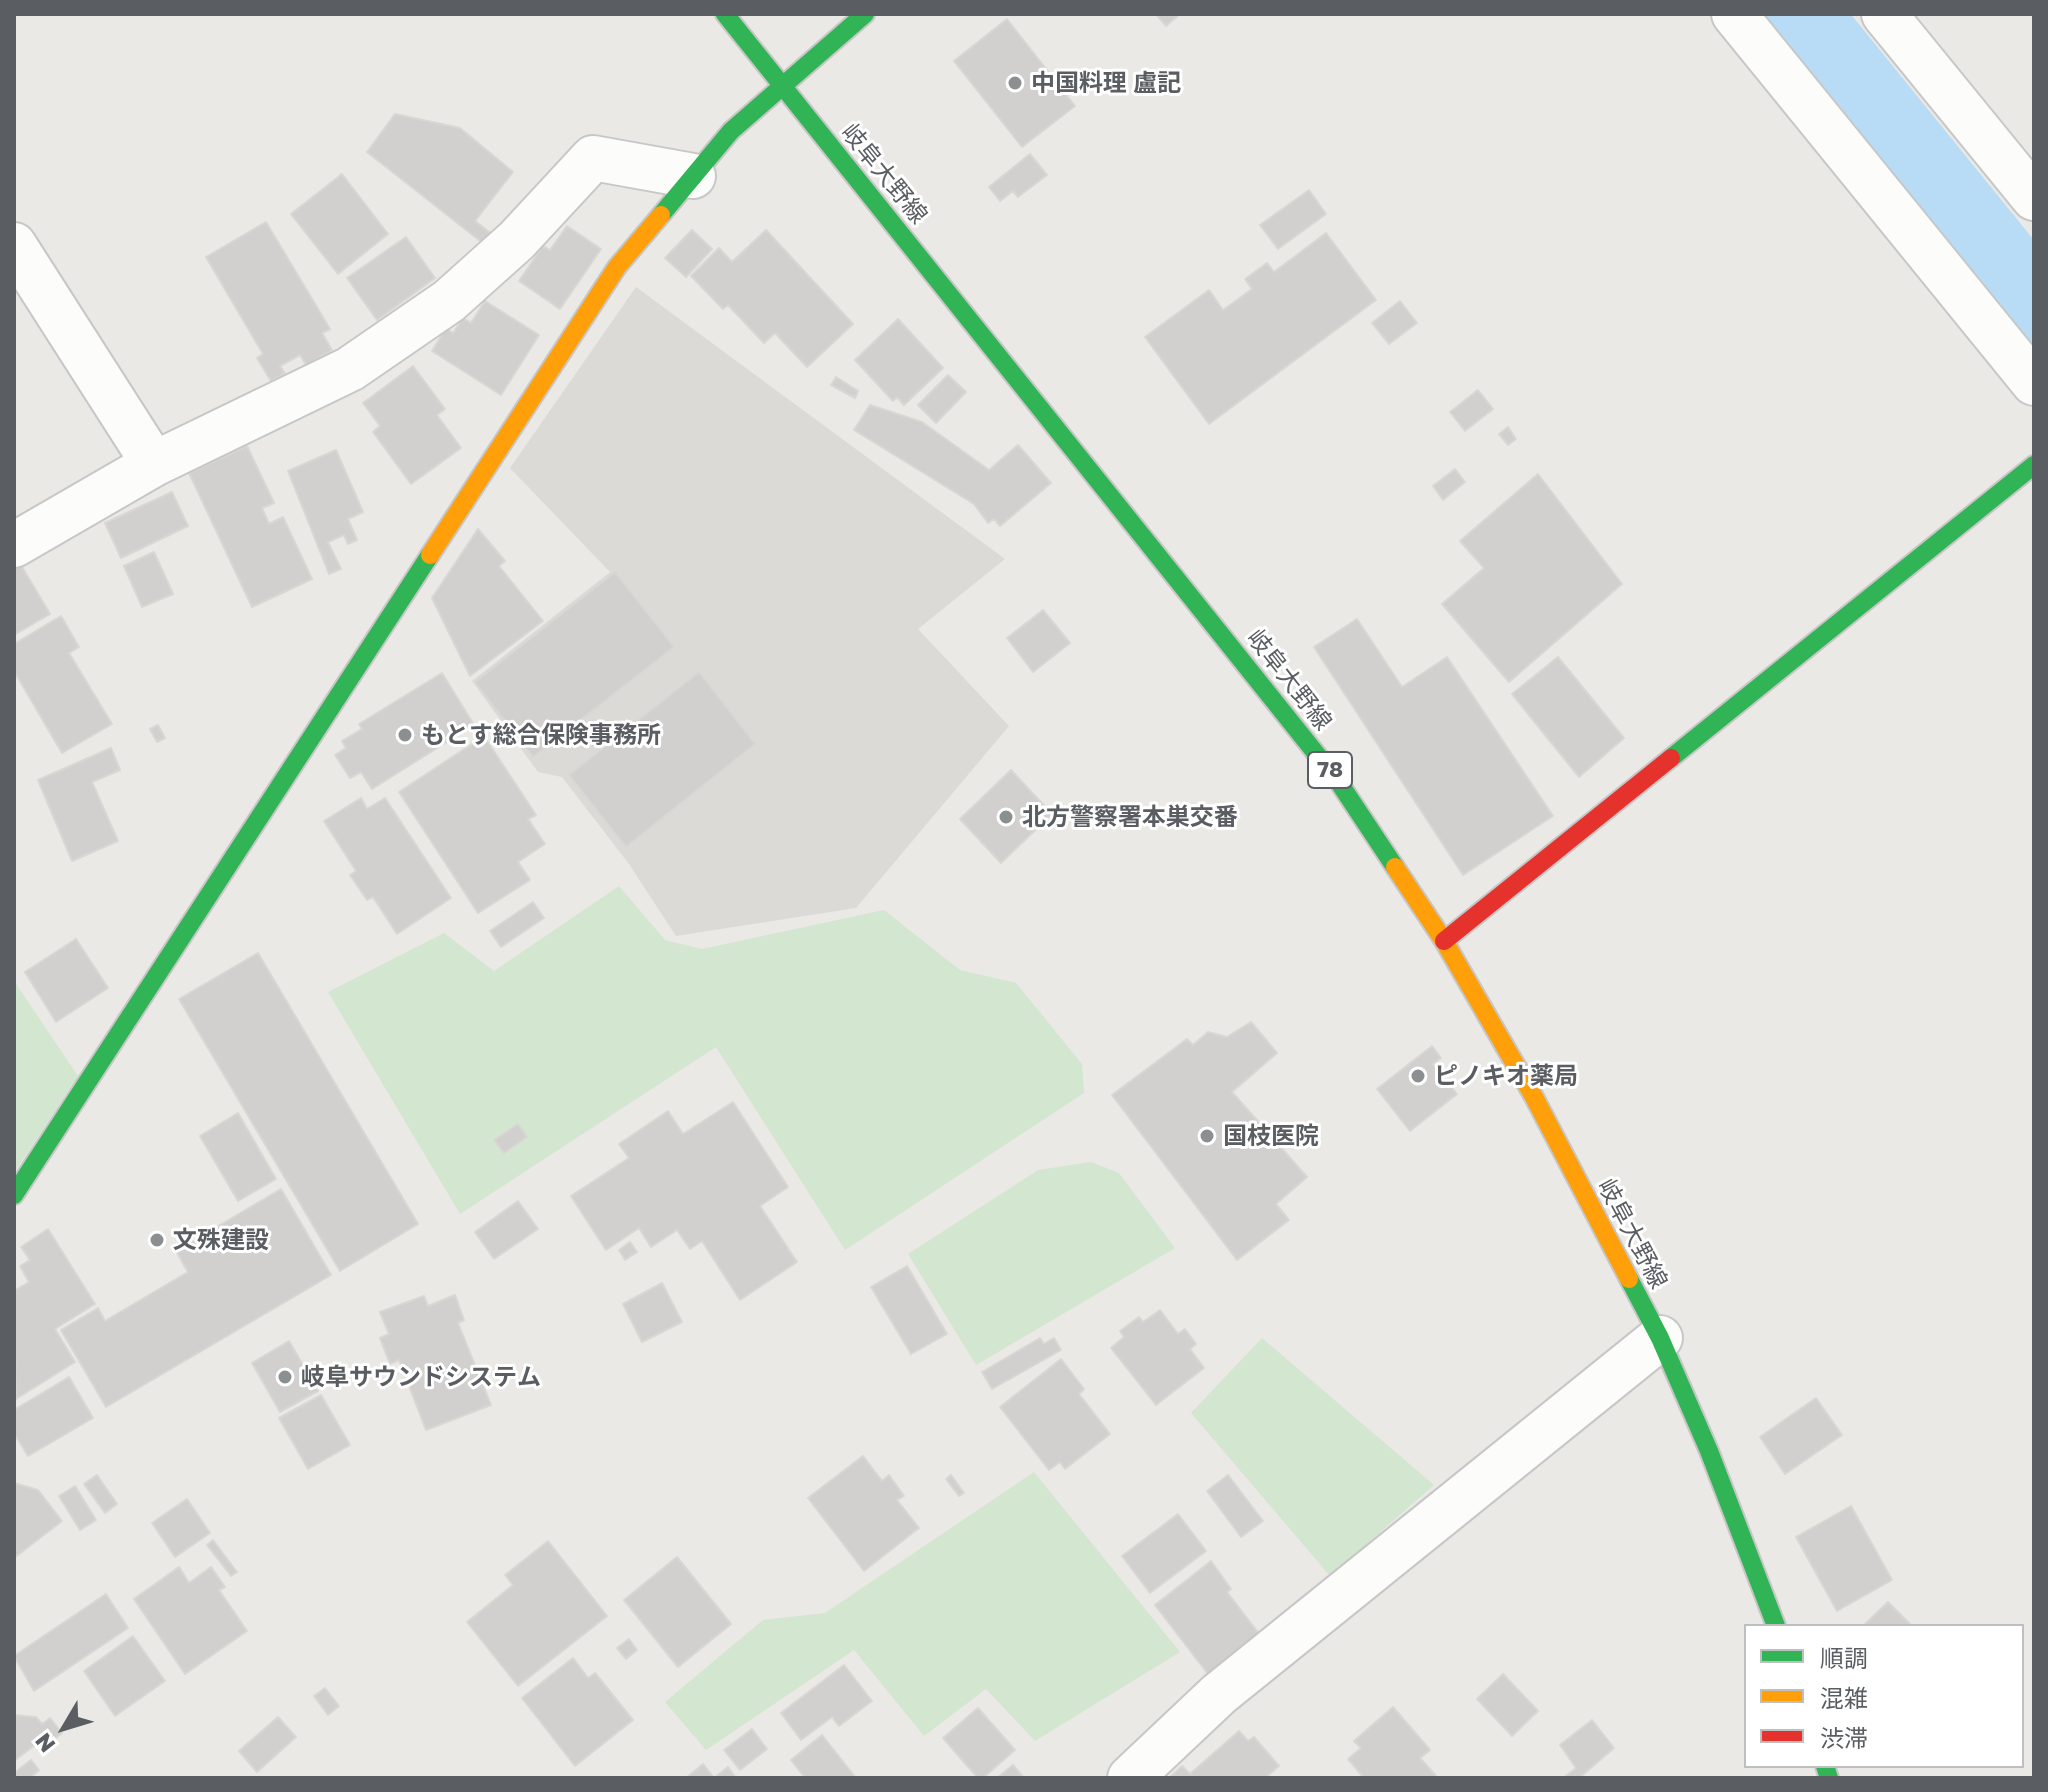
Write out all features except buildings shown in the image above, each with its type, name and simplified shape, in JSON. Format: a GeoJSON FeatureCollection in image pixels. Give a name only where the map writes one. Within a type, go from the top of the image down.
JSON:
{"type":"FeatureCollection","features":[{"type":"Feature","properties":{"kind":"street","name":"岐阜大野線"},"geometry":{"type":"LineString","coordinates":[[725,14],[1338,781],[1444,941],[1534,1097],[1660,1338],[1709,1451],[1775,1624]]}},
{"type":"Feature","properties":{"kind":"street"},"geometry":{"type":"LineString","coordinates":[[14,1195],[617,267],[731,131],[781,84],[865,14]]}},
{"type":"Feature","properties":{"kind":"street"},"geometry":{"type":"LineString","coordinates":[[1734,14],[2034,383]]}},
{"type":"Feature","properties":{"kind":"street"},"geometry":{"type":"LineString","coordinates":[[1884,14],[2034,198]]}},
{"type":"Feature","properties":{"kind":"street"},"geometry":{"type":"LineString","coordinates":[[14,545],[154,464],[350,369],[449,301],[517,240],[593,158],[693,176]]}},
{"type":"Feature","properties":{"kind":"street"},"geometry":{"type":"LineString","coordinates":[[14,245],[154,464]]}},
{"type":"Feature","properties":{"kind":"street"},"geometry":{"type":"LineString","coordinates":[[1444,941],[2034,465]]}},
{"type":"Feature","properties":{"kind":"street"},"geometry":{"type":"LineString","coordinates":[[1130,1778],[1219,1694],[1660,1338]]}},
{"type":"Feature","properties":{"kind":"shaded area"},"geometry":{"type":"Polygon","coordinates":[[[636,287],[1005,559],[918,629],[1009,726],[856,908],[676,936],[629,864],[562,777],[538,772],[472,681],[610,572],[510,468],[636,287]]]}},
{"type":"Feature","properties":{"kind":"green space"},"geometry":{"type":"Polygon","coordinates":[[[619,886],[665,940],[702,949],[884,910],[960,970],[1016,983],[1082,1064],[1084,1093],[845,1250],[716,1047],[460,1214],[328,992],[444,933],[494,971],[619,886]]]}},
{"type":"Feature","properties":{"kind":"green space"},"geometry":{"type":"Polygon","coordinates":[[[14,981],[78,1076],[14,1173],[14,981]]]}},
{"type":"Feature","properties":{"kind":"green space"},"geometry":{"type":"Polygon","coordinates":[[[1091,1162],[1119,1173],[1175,1248],[976,1365],[908,1254],[1038,1170],[1091,1162]]]}},
{"type":"Feature","properties":{"kind":"green space"},"geometry":{"type":"Polygon","coordinates":[[[1262,1338],[1434,1485],[1330,1576],[1191,1413],[1262,1338]]]}},
{"type":"Feature","properties":{"kind":"green space"},"geometry":{"type":"Polygon","coordinates":[[[1034,1472],[1180,1652],[1035,1741],[986,1689],[924,1736],[854,1650],[706,1750],[665,1702],[763,1620],[825,1613],[1034,1472]]]}},
{"type":"Feature","properties":{"kind":"waterway"},"geometry":{"type":"LineString","coordinates":[[1794,14],[2034,310]]}},
{"type":"Feature","properties":{"kind":"traffic: fast"},"geometry":{"type":"LineString","coordinates":[[725,14],[1338,781],[1395,867]]}},
{"type":"Feature","properties":{"kind":"traffic: fast"},"geometry":{"type":"LineString","coordinates":[[661,215],[731,131],[865,14]]}},
{"type":"Feature","properties":{"kind":"traffic: fast"},"geometry":{"type":"LineString","coordinates":[[1671,758],[2034,465]]}},
{"type":"Feature","properties":{"kind":"traffic: fast"},"geometry":{"type":"LineString","coordinates":[[14,1195],[430,555]]}},
{"type":"Feature","properties":{"kind":"traffic: fast"},"geometry":{"type":"LineString","coordinates":[[1629,1279],[1660,1338],[1709,1451],[1775,1624]]}},
{"type":"Feature","properties":{"kind":"traffic: fast"},"geometry":{"type":"LineString","coordinates":[[1826,1768],[1829,1778]]}},
{"type":"Feature","properties":{"kind":"traffic: slow"},"geometry":{"type":"LineString","coordinates":[[430,555],[617,267],[661,215]]}},
{"type":"Feature","properties":{"kind":"traffic: slow"},"geometry":{"type":"LineString","coordinates":[[1395,867],[1444,941],[1534,1097],[1629,1279]]}},
{"type":"Feature","properties":{"kind":"traffic: jam"},"geometry":{"type":"LineString","coordinates":[[1444,941],[1671,758]]}},
{"type":"Feature","properties":{"kind":"place","name":"中国料理 盧記"},"geometry":{"type":"Point","coordinates":[1015,83]}},
{"type":"Feature","properties":{"kind":"place","name":"もとす総合保険事務所"},"geometry":{"type":"Point","coordinates":[405,735]}},
{"type":"Feature","properties":{"kind":"place","name":"北方警察署本巣交番"},"geometry":{"type":"Point","coordinates":[1006,817]}},
{"type":"Feature","properties":{"kind":"place","name":"ピノキオ薬局"},"geometry":{"type":"Point","coordinates":[1418,1076]}},
{"type":"Feature","properties":{"kind":"place","name":"国枝医院"},"geometry":{"type":"Point","coordinates":[1207,1136]}},
{"type":"Feature","properties":{"kind":"place","name":"文殊建設"},"geometry":{"type":"Point","coordinates":[157,1240]}},
{"type":"Feature","properties":{"kind":"place","name":"岐阜サウンドシステム"},"geometry":{"type":"Point","coordinates":[285,1377]}}]}
